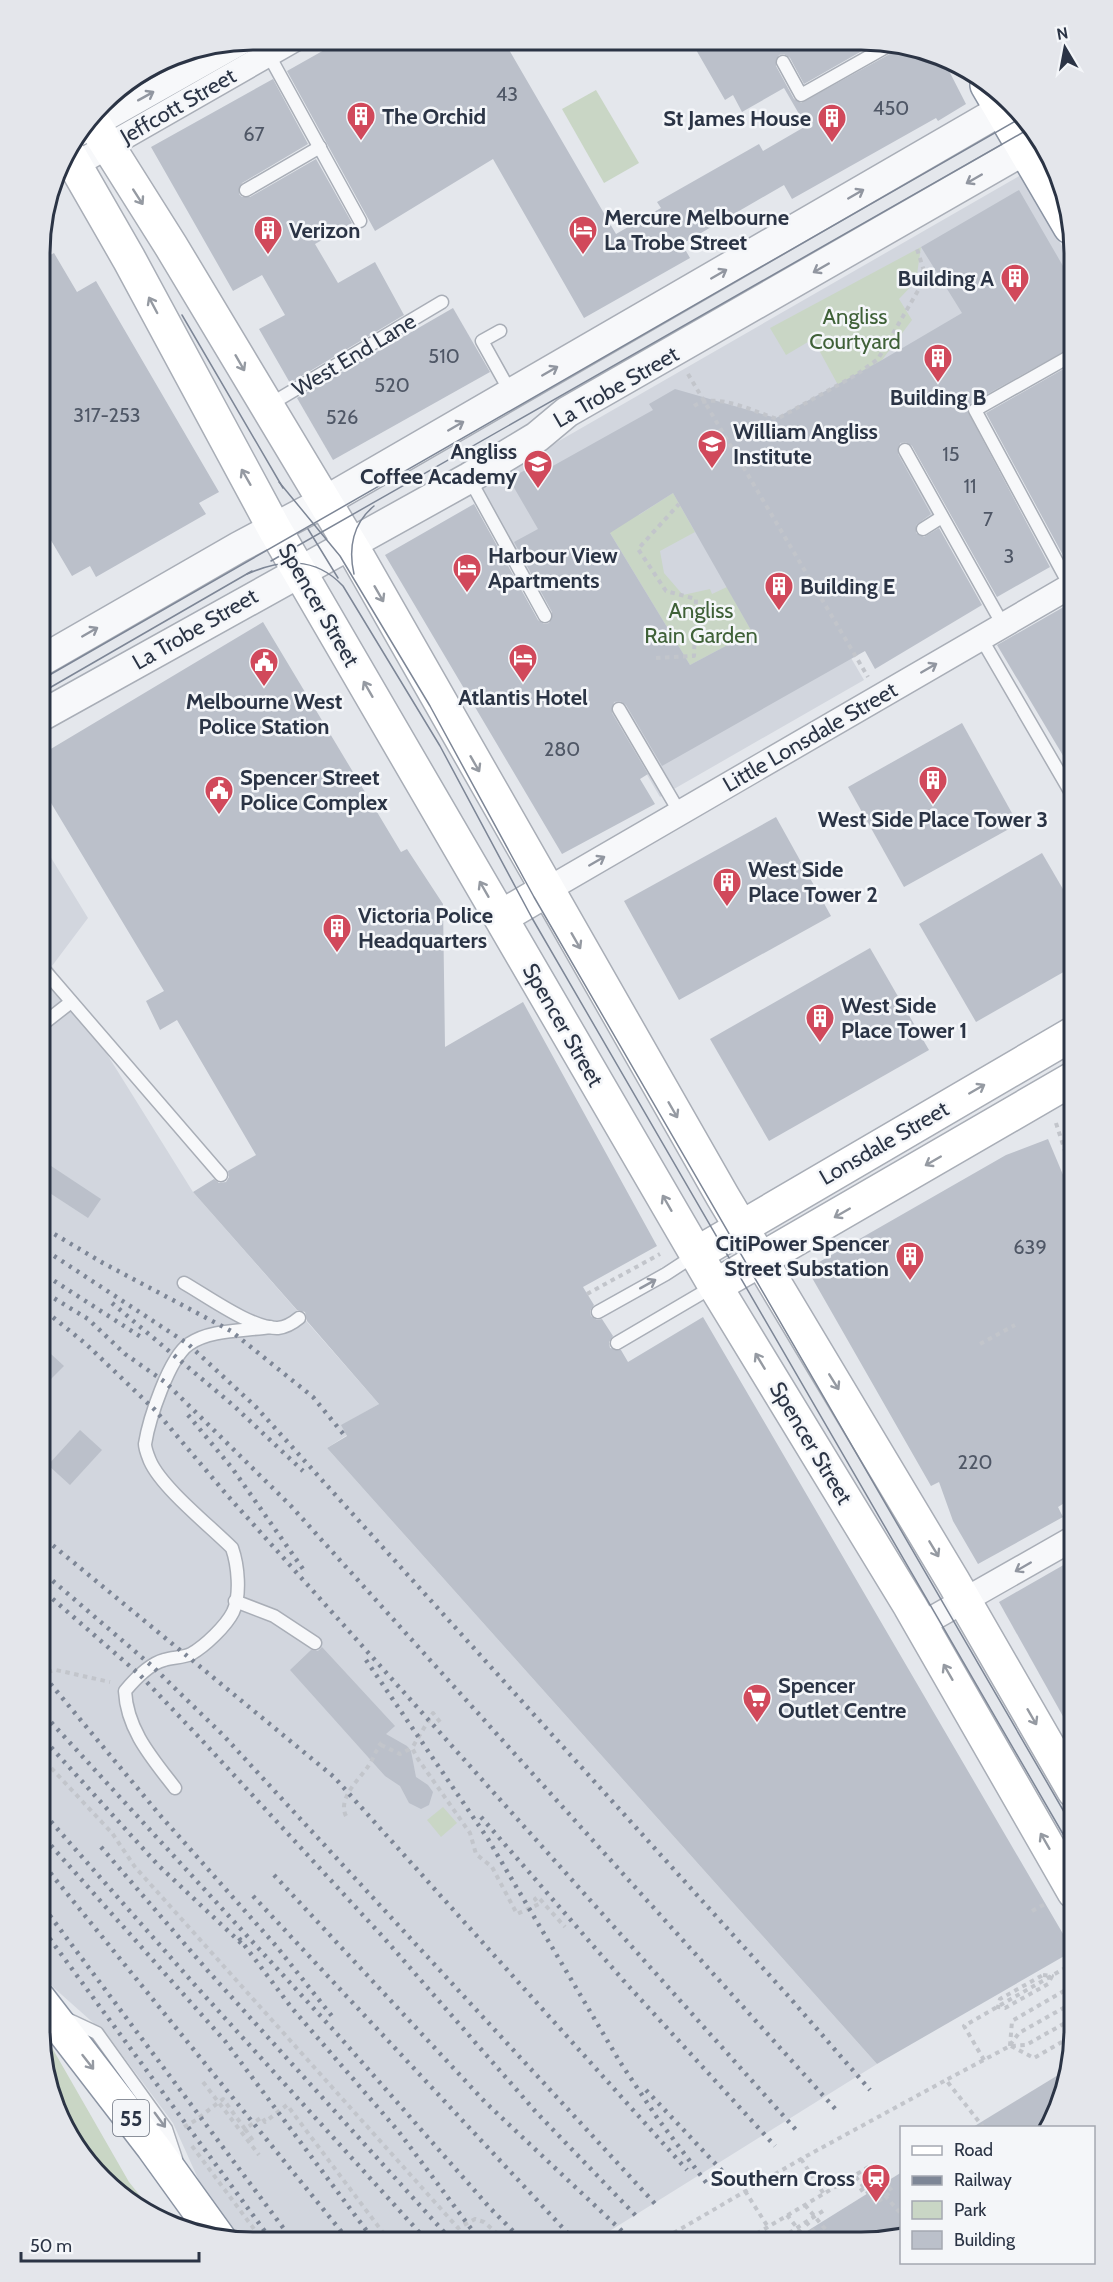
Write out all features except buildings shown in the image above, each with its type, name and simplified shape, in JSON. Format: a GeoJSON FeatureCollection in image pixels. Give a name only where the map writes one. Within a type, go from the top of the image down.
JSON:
{"type":"FeatureCollection","features":[{"type":"Feature","properties":{"kind":"main road"},"geometry":{"type":"LineString","coordinates":[[1009,115],[1030,147],[1057,202]]}},
{"type":"Feature","properties":{"kind":"main road"},"geometry":{"type":"LineString","coordinates":[[93,131],[171,246],[349,544],[740,1228],[964,1600],[1063,1772]]}},
{"type":"Feature","properties":{"kind":"main road","name":"Spencer Street"},"geometry":{"type":"LineString","coordinates":[[70,166],[274,528],[501,917],[683,1251],[715,1286],[921,1625],[1060,1897]]}},
{"type":"Feature","properties":{"kind":"main road"},"geometry":{"type":"LineString","coordinates":[[501,917],[547,890]]}},
{"type":"Feature","properties":{"kind":"main road","name":"Lonsdale Street"},"geometry":{"type":"LineString","coordinates":[[683,1251],[740,1228],[871,1149],[1064,1039]]}},
{"type":"Feature","properties":{"kind":"main road","name":"Lonsdale Street"},"geometry":{"type":"LineString","coordinates":[[715,1286],[1064,1084]]}},
{"type":"Feature","properties":{"kind":"main road"},"geometry":{"type":"LineString","coordinates":[[871,1149],[893,1184]]}},
{"type":"Feature","properties":{"kind":"main road","name":"55"},"geometry":{"type":"LineString","coordinates":[[50,2013],[211,2228]]}},
{"type":"Feature","properties":{"kind":"street","name":"Jeffcott Street"},"geometry":{"type":"LineString","coordinates":[[93,131],[220,82],[260,50]]}},
{"type":"Feature","properties":{"kind":"street","name":"Jeffcott Street"},"geometry":{"type":"LineString","coordinates":[[81,145],[93,131],[205,55]]}},
{"type":"Feature","properties":{"kind":"street","name":"La Trobe Street"},"geometry":{"type":"LineString","coordinates":[[50,656],[511,394],[996,102]]}},
{"type":"Feature","properties":{"kind":"street","name":"La Trobe Street"},"geometry":{"type":"LineString","coordinates":[[50,711],[469,478],[531,441],[567,412],[1030,147]]}},
{"type":"Feature","properties":{"kind":"street","name":"Little Lonsdale Street"},"geometry":{"type":"LineString","coordinates":[[547,890],[1064,590]]}},
{"type":"Feature","properties":{"kind":"street"},"geometry":{"type":"LineString","coordinates":[[921,1625],[1063,1544]]}},
{"type":"Feature","properties":{"kind":"lane"},"geometry":{"type":"LineString","coordinates":[[266,50],[360,220]]}},
{"type":"Feature","properties":{"kind":"lane"},"geometry":{"type":"LineString","coordinates":[[783,62],[801,95],[879,51]]}},
{"type":"Feature","properties":{"kind":"lane"},"geometry":{"type":"LineString","coordinates":[[205,55],[220,82]]}},
{"type":"Feature","properties":{"kind":"lane"},"geometry":{"type":"LineString","coordinates":[[246,190],[320,147]]}},
{"type":"Feature","properties":{"kind":"lane","name":"West End Lane"},"geometry":{"type":"LineString","coordinates":[[266,407],[442,302]]}},
{"type":"Feature","properties":{"kind":"lane"},"geometry":{"type":"LineString","coordinates":[[500,331],[482,341],[511,394]]}},
{"type":"Feature","properties":{"kind":"lane"},"geometry":{"type":"LineString","coordinates":[[1064,360],[975,410],[1064,570]]}},
{"type":"Feature","properties":{"kind":"lane"},"geometry":{"type":"LineString","coordinates":[[905,450],[1003,625]]}},
{"type":"Feature","properties":{"kind":"lane"},"geometry":{"type":"LineString","coordinates":[[469,478],[545,616]]}},
{"type":"Feature","properties":{"kind":"lane"},"geometry":{"type":"LineString","coordinates":[[923,529],[942,517]]}},
{"type":"Feature","properties":{"kind":"lane"},"geometry":{"type":"LineString","coordinates":[[981,638],[1064,780]]}},
{"type":"Feature","properties":{"kind":"lane"},"geometry":{"type":"LineString","coordinates":[[619,709],[680,813]]}},
{"type":"Feature","properties":{"kind":"lane"},"geometry":{"type":"LineString","coordinates":[[50,977],[221,1175]]}},
{"type":"Feature","properties":{"kind":"lane"},"geometry":{"type":"LineString","coordinates":[[50,1018],[71,1002]]}},
{"type":"Feature","properties":{"kind":"lane"},"geometry":{"type":"LineString","coordinates":[[598,1312],[666,1274],[683,1251]]}},
{"type":"Feature","properties":{"kind":"lane"},"geometry":{"type":"LineString","coordinates":[[184,1283],[217,1302],[270,1327]]}},
{"type":"Feature","properties":{"kind":"lane"},"geometry":{"type":"LineString","coordinates":[[617,1343],[715,1286]]}},
{"type":"Feature","properties":{"kind":"lane"},"geometry":{"type":"LineString","coordinates":[[175,1788],[144,1747],[132,1725],[126,1706],[125,1691],[157,1662],[192,1653],[213,1636],[228,1618],[235,1601],[236,1566],[232,1548],[163,1480],[151,1463],[145,1446],[166,1380],[179,1354],[188,1344],[203,1337],[270,1327],[286,1327],[300,1318]]}},
{"type":"Feature","properties":{"kind":"lane"},"geometry":{"type":"LineString","coordinates":[[235,1601],[274,1616],[315,1642]]}},
{"type":"Feature","properties":{"kind":"path"},"geometry":{"type":"LineString","coordinates":[[694,406],[702,400],[716,401],[777,419],[864,370],[878,359],[926,277],[916,246]]}},
{"type":"Feature","properties":{"kind":"path"},"geometry":{"type":"LineString","coordinates":[[675,352],[880,696]]}},
{"type":"Feature","properties":{"kind":"path"},"geometry":{"type":"LineString","coordinates":[[656,658],[694,656],[696,599],[666,591],[638,549],[680,504]]}},
{"type":"Feature","properties":{"kind":"path"},"geometry":{"type":"LineString","coordinates":[[1056,1123],[1064,1146]]}},
{"type":"Feature","properties":{"kind":"path"},"geometry":{"type":"LineString","coordinates":[[587,1294],[683,1251]]}},
{"type":"Feature","properties":{"kind":"path"},"geometry":{"type":"LineString","coordinates":[[980,1344],[1015,1325]]}},
{"type":"Feature","properties":{"kind":"path"},"geometry":{"type":"LineString","coordinates":[[50,1671],[56,1670],[120,1684],[134,1681]]}},
{"type":"Feature","properties":{"kind":"path"},"geometry":{"type":"LineString","coordinates":[[346,1816],[345,1801],[380,1743],[400,1754],[412,1748],[433,1713],[440,1722]]}},
{"type":"Feature","properties":{"kind":"path"},"geometry":{"type":"LineString","coordinates":[[412,1748],[470,1833],[476,1854],[492,1867],[516,1914],[539,1904],[535,1899],[538,1897],[565,1927]]}},
{"type":"Feature","properties":{"kind":"path"},"geometry":{"type":"LineString","coordinates":[[50,1767],[112,1833],[135,1868],[458,2228],[475,2219],[484,2222],[496,2232]]}},
{"type":"Feature","properties":{"kind":"path"},"geometry":{"type":"LineString","coordinates":[[1032,1911],[1060,1897]]}},
{"type":"Feature","properties":{"kind":"path"},"geometry":{"type":"LineString","coordinates":[[984,2060],[964,2025],[1063,1969]]}},
{"type":"Feature","properties":{"kind":"path"},"geometry":{"type":"LineString","coordinates":[[1010,2046],[1012,2021],[1063,1991]]}},
{"type":"Feature","properties":{"kind":"path"},"geometry":{"type":"LineString","coordinates":[[1010,2046],[1019,2033],[1063,2008]]}},
{"type":"Feature","properties":{"kind":"path"},"geometry":{"type":"LineString","coordinates":[[675,2232],[801,2159],[946,2080],[1010,2046],[1026,2045],[1063,2024]]}},
{"type":"Feature","properties":{"kind":"path"},"geometry":{"type":"LineString","coordinates":[[1010,2046],[1034,2058],[1063,2041]]}},
{"type":"Feature","properties":{"kind":"path"},"geometry":{"type":"LineString","coordinates":[[946,2080],[983,2126]]}},
{"type":"Feature","properties":{"kind":"path"},"geometry":{"type":"LineString","coordinates":[[203,2082],[259,2155]]}},
{"type":"Feature","properties":{"kind":"path"},"geometry":{"type":"LineString","coordinates":[[184,2136],[180,2129],[223,2099],[254,2142]]}},
{"type":"Feature","properties":{"kind":"path"},"geometry":{"type":"LineString","coordinates":[[245,2129],[261,2117],[265,2122],[287,2105],[382,2232]]}},
{"type":"Feature","properties":{"kind":"path"},"geometry":{"type":"LineString","coordinates":[[189,2142],[256,2232]]}},
{"type":"Feature","properties":{"kind":"path"},"geometry":{"type":"LineString","coordinates":[[801,2159],[824,2194]]}},
{"type":"Feature","properties":{"kind":"path"},"geometry":{"type":"LineString","coordinates":[[760,2232],[872,2165],[892,2191],[876,2203],[855,2176]]}},
{"type":"Feature","properties":{"kind":"path"},"geometry":{"type":"LineString","coordinates":[[860,2191],[885,2174]]}},
{"type":"Feature","properties":{"kind":"path"},"geometry":{"type":"LineString","coordinates":[[873,2182],[900,2213]]}},
{"type":"Feature","properties":{"kind":"path"},"geometry":{"type":"LineString","coordinates":[[745,2191],[768,2227]]}},
{"type":"Feature","properties":{"kind":"path"},"geometry":{"type":"LineString","coordinates":[[805,2205],[826,2230],[823,2232]]}},
{"type":"Feature","properties":{"kind":"path"},"geometry":{"type":"LineString","coordinates":[[791,2232],[823,2211]]}},
{"type":"Feature","properties":{"kind":"path"},"geometry":{"type":"LineString","coordinates":[[787,2216],[800,2232]]}},
{"type":"Feature","properties":{"kind":"path"},"geometry":{"type":"LineString","coordinates":[[806,2222],[815,2232]]}},
{"type":"Feature","properties":{"kind":"shaded area","name":"William Angliss Institute"},"geometry":{"type":"Polygon","coordinates":[[[1021,175],[1064,249],[1064,357],[902,450],[940,516],[811,590],[864,680],[660,797],[479,487],[1021,175]]]}},
{"type":"Feature","properties":{"kind":"shaded area"},"geometry":{"type":"Polygon","coordinates":[[[50,856],[88,918],[52,966],[193,1192],[379,1404],[342,1425],[347,1435],[327,1448],[877,2064],[608,2232],[234,2231],[200,2183],[173,2123],[108,2036],[50,1983],[50,856]]]}},
{"type":"Feature","properties":{"kind":"green space"},"geometry":{"type":"Polygon","coordinates":[[[596,90],[639,163],[604,183],[562,109],[596,90]]]}},
{"type":"Feature","properties":{"kind":"green space","name":"Angliss Courtyard"},"geometry":{"type":"Polygon","coordinates":[[[921,247],[916,281],[899,299],[912,320],[882,360],[838,385],[813,339],[786,355],[770,328],[921,247]]]}},
{"type":"Feature","properties":{"kind":"green space","name":"Angliss Rain Garden"},"geometry":{"type":"Polygon","coordinates":[[[673,493],[695,532],[660,551],[664,573],[683,595],[710,589],[712,594],[727,587],[752,632],[690,665],[598,513],[639,515],[673,493]]]}},
{"type":"Feature","properties":{"kind":"green space"},"geometry":{"type":"Polygon","coordinates":[[[443,1807],[457,1823],[441,1837],[427,1820],[443,1807]]]}},
{"type":"Feature","properties":{"kind":"green space"},"geometry":{"type":"Polygon","coordinates":[[[51,2045],[129,2182],[144,2200],[119,2182],[100,2163],[70,2119],[56,2082],[51,2045]]]}},
{"type":"Feature","properties":{"kind":"tram line"},"geometry":{"type":"LineString","coordinates":[[50,675],[1015,121]]}},
{"type":"Feature","properties":{"kind":"tram line"},"geometry":{"type":"LineString","coordinates":[[271,561],[1023,132]]}},
{"type":"Feature","properties":{"kind":"tram line"},"geometry":{"type":"LineString","coordinates":[[182,315],[283,488]]}},
{"type":"Feature","properties":{"kind":"tram line"},"geometry":{"type":"LineString","coordinates":[[279,482],[340,556],[430,706],[534,897],[1063,1810]]}},
{"type":"Feature","properties":{"kind":"tram line"},"geometry":{"type":"LineString","coordinates":[[354,574],[352,564],[354,537],[361,520],[374,506]]}},
{"type":"Feature","properties":{"kind":"tram line"},"geometry":{"type":"LineString","coordinates":[[308,529],[338,578]]}},
{"type":"Feature","properties":{"kind":"tram line"},"geometry":{"type":"LineString","coordinates":[[247,574],[272,565],[297,563],[321,569],[343,586],[440,746],[532,918],[1063,1834]]}},
{"type":"Feature","properties":{"kind":"tram line"},"geometry":{"type":"LineString","coordinates":[[50,688],[252,571]]}},
{"type":"Feature","properties":{"kind":"railway"},"geometry":{"type":"LineString","coordinates":[[50,1232],[103,1263],[231,1331],[313,1397],[345,1436]]}},
{"type":"Feature","properties":{"kind":"railway"},"geometry":{"type":"LineString","coordinates":[[50,1253],[188,1344],[256,1407],[790,1998],[870,2090]]}},
{"type":"Feature","properties":{"kind":"railway"},"geometry":{"type":"LineString","coordinates":[[50,1278],[141,1337]]}},
{"type":"Feature","properties":{"kind":"railway"},"geometry":{"type":"LineString","coordinates":[[50,1296],[88,1319],[125,1354],[165,1382],[291,1506],[838,2112]]}},
{"type":"Feature","properties":{"kind":"railway"},"geometry":{"type":"LineString","coordinates":[[112,1303],[234,1406],[303,1471]]}},
{"type":"Feature","properties":{"kind":"railway"},"geometry":{"type":"LineString","coordinates":[[50,1315],[86,1344],[155,1410],[227,1495],[797,2131]]}},
{"type":"Feature","properties":{"kind":"railway"},"geometry":{"type":"LineString","coordinates":[[188,1415],[232,1468],[303,1569]]}},
{"type":"Feature","properties":{"kind":"railway"},"geometry":{"type":"LineString","coordinates":[[50,1543],[334,1777],[687,2170]]}},
{"type":"Feature","properties":{"kind":"railway"},"geometry":{"type":"LineString","coordinates":[[50,1578],[152,1666],[223,1735],[658,2207]]}},
{"type":"Feature","properties":{"kind":"railway"},"geometry":{"type":"LineString","coordinates":[[50,1597],[140,1675],[197,1735],[384,1938],[536,2112],[639,2219]]}},
{"type":"Feature","properties":{"kind":"railway"},"geometry":{"type":"LineString","coordinates":[[366,1660],[488,1839],[620,2062],[658,2119],[708,2185]]}},
{"type":"Feature","properties":{"kind":"railway"},"geometry":{"type":"LineString","coordinates":[[50,1683],[159,1814],[277,1947],[335,2020]]}},
{"type":"Feature","properties":{"kind":"railway"},"geometry":{"type":"LineString","coordinates":[[50,1721],[338,2035],[490,2208],[514,2232]]}},
{"type":"Feature","properties":{"kind":"railway"},"geometry":{"type":"LineString","coordinates":[[50,1746],[158,1865],[242,1944]]}},
{"type":"Feature","properties":{"kind":"railway"},"geometry":{"type":"LineString","coordinates":[[481,1817],[623,1980],[775,2146]]}},
{"type":"Feature","properties":{"kind":"railway"},"geometry":{"type":"LineString","coordinates":[[50,1820],[194,1984],[419,2232]]}},
{"type":"Feature","properties":{"kind":"railway"},"geometry":{"type":"LineString","coordinates":[[50,1844],[225,2041],[368,2232]]}},
{"type":"Feature","properties":{"kind":"railway"},"geometry":{"type":"LineString","coordinates":[[101,1847],[208,1971],[444,2232]]}},
{"type":"Feature","properties":{"kind":"railway"},"geometry":{"type":"LineString","coordinates":[[50,1873],[342,2232]]}},
{"type":"Feature","properties":{"kind":"railway"},"geometry":{"type":"LineString","coordinates":[[274,1875],[485,2102],[623,2232]]}},
{"type":"Feature","properties":{"kind":"railway"},"geometry":{"type":"LineString","coordinates":[[253,1896],[567,2232]]}},
{"type":"Feature","properties":{"kind":"railway"},"geometry":{"type":"LineString","coordinates":[[50,1916],[286,2232]]}},
{"type":"Feature","properties":{"kind":"railway"},"geometry":{"type":"LineString","coordinates":[[239,1938],[291,2007],[399,2132],[474,2232]]}},
{"type":"Feature","properties":{"kind":"railway"},"geometry":{"type":"LineString","coordinates":[[50,1939],[265,2232]]}},
{"type":"Feature","properties":{"kind":"railway"},"geometry":{"type":"LineString","coordinates":[[646,2090],[726,2175]]}},
{"type":"Feature","properties":{"kind":"place","name":"The Orchid"},"geometry":{"type":"Point","coordinates":[361,142]}},
{"type":"Feature","properties":{"kind":"place","name":"St James House"},"geometry":{"type":"Point","coordinates":[832,144]}},
{"type":"Feature","properties":{"kind":"place","name":"Verizon"},"geometry":{"type":"Point","coordinates":[268,256]}},
{"type":"Feature","properties":{"kind":"place","name":"Mercure Melbourne La Trobe Street"},"geometry":{"type":"Point","coordinates":[583,256]}},
{"type":"Feature","properties":{"kind":"place","name":"Building A"},"geometry":{"type":"Point","coordinates":[1015,304]}},
{"type":"Feature","properties":{"kind":"place","name":"Building B"},"geometry":{"type":"Point","coordinates":[938,384]}},
{"type":"Feature","properties":{"kind":"place","name":"William Angliss Institute"},"geometry":{"type":"Point","coordinates":[712,470]}},
{"type":"Feature","properties":{"kind":"place","name":"Angliss Coffee Academy"},"geometry":{"type":"Point","coordinates":[538,490]}},
{"type":"Feature","properties":{"kind":"place","name":"Harbour View Apartments"},"geometry":{"type":"Point","coordinates":[467,594]}},
{"type":"Feature","properties":{"kind":"place","name":"Building E"},"geometry":{"type":"Point","coordinates":[779,612]}},
{"type":"Feature","properties":{"kind":"place","name":"Atlantis Hotel"},"geometry":{"type":"Point","coordinates":[523,684]}},
{"type":"Feature","properties":{"kind":"place","name":"Melbourne West Police Station"},"geometry":{"type":"Point","coordinates":[264,688]}},
{"type":"Feature","properties":{"kind":"place","name":"West Side Place Tower 3"},"geometry":{"type":"Point","coordinates":[933,806]}},
{"type":"Feature","properties":{"kind":"place","name":"Spencer Street Police Complex"},"geometry":{"type":"Point","coordinates":[219,816]}},
{"type":"Feature","properties":{"kind":"place","name":"West Side Place Tower 2"},"geometry":{"type":"Point","coordinates":[727,908]}},
{"type":"Feature","properties":{"kind":"place","name":"Victoria Police Headquarters"},"geometry":{"type":"Point","coordinates":[337,954]}},
{"type":"Feature","properties":{"kind":"place","name":"West Side Place Tower 1"},"geometry":{"type":"Point","coordinates":[820,1044]}},
{"type":"Feature","properties":{"kind":"place","name":"CitiPower Spencer Street Substation"},"geometry":{"type":"Point","coordinates":[910,1282]}},
{"type":"Feature","properties":{"kind":"place","name":"Spencer Outlet Centre"},"geometry":{"type":"Point","coordinates":[757,1724]}},
{"type":"Feature","properties":{"kind":"place","name":"Southern Cross"},"geometry":{"type":"Point","coordinates":[876,2204]}}]}
